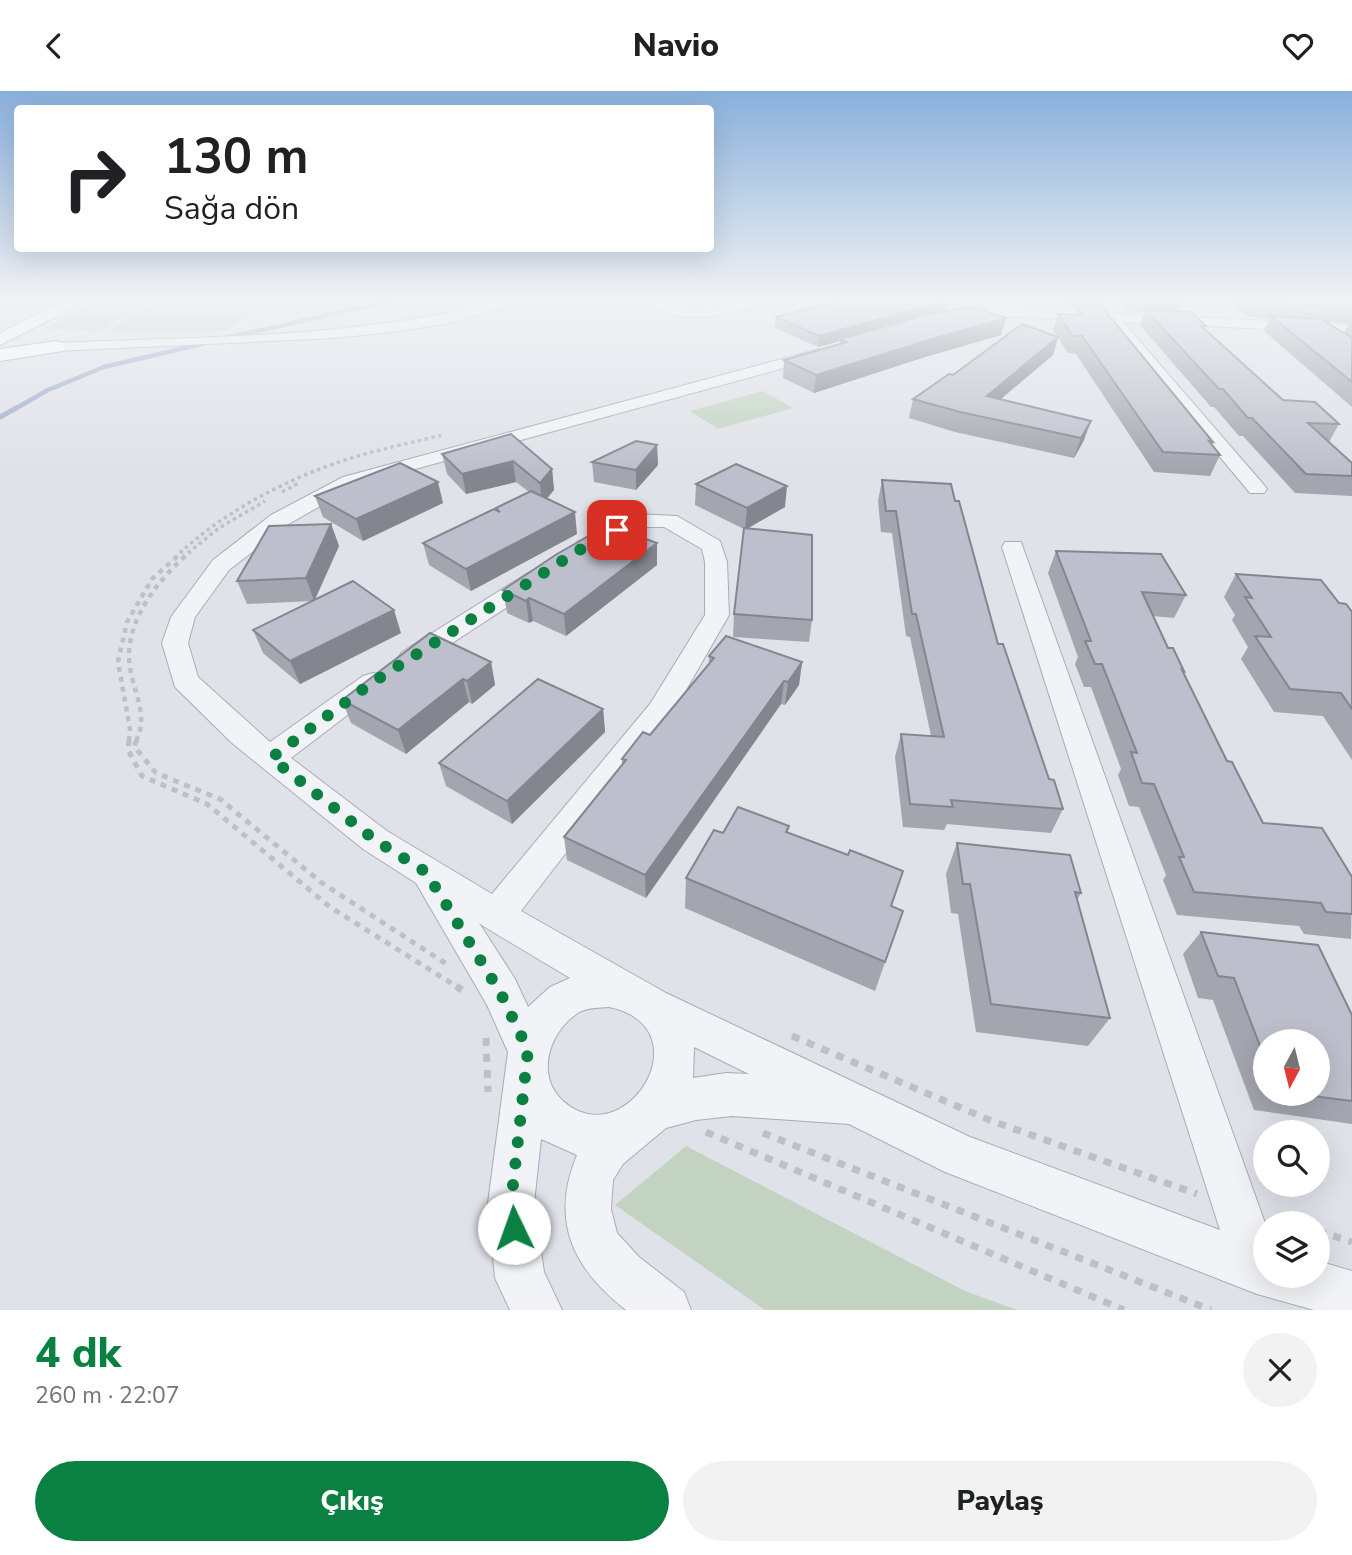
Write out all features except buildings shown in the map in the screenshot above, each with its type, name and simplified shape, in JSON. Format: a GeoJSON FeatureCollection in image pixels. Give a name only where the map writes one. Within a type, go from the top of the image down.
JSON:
{"type":"FeatureCollection","features":[{"type":"Feature","properties":{"kind":"street"},"geometry":{"type":"LineString","coordinates":[[787,356],[350,481],[309,502],[240,549],[221,565],[199,592],[183,617],[174,643],[185,681],[242,736],[375,840],[496,915],[641,999],[961,1156],[1253,1266]]}},
{"type":"Feature","properties":{"kind":"street"},"geometry":{"type":"LineString","coordinates":[[768,361],[808,356]]}},
{"type":"Feature","properties":{"kind":"street"},"geometry":{"type":"LineString","coordinates":[[1145,356],[1257,489]]}},
{"type":"Feature","properties":{"kind":"street"},"geometry":{"type":"LineString","coordinates":[[271,758],[370,684],[581,549],[635,520],[670,521],[712,546],[716,562],[718,615],[660,711],[496,915]]}},
{"type":"Feature","properties":{"kind":"street"},"geometry":{"type":"LineString","coordinates":[[1013,547],[1236,1206],[1253,1241]]}},
{"type":"Feature","properties":{"kind":"street"},"geometry":{"type":"LineString","coordinates":[[426,872],[500,992],[527,1061],[532,1095],[544,1114],[563,1128],[586,1136],[610,1135],[643,1119],[722,1094],[854,1103]]}},
{"type":"Feature","properties":{"kind":"street"},"geometry":{"type":"LineString","coordinates":[[537,1310],[520,1278],[511,1203],[527,1061],[537,1028],[550,1011],[568,997],[589,989],[610,988],[641,999],[668,1025],[674,1046],[674,1069],[667,1091],[643,1119],[601,1154],[586,1203],[590,1232],[607,1261],[666,1310]]}},
{"type":"Feature","properties":{"kind":"street"},"geometry":{"type":"LineString","coordinates":[[1324,1288],[1352,1296]]}},
{"type":"Feature","properties":{"kind":"path"},"geometry":{"type":"LineString","coordinates":[[790,1035],[863,1068],[1108,1166],[1253,1211]]}},
{"type":"Feature","properties":{"kind":"path"},"geometry":{"type":"LineString","coordinates":[[756,1130],[1211,1310]]}},
{"type":"Feature","properties":{"kind":"path"},"geometry":{"type":"LineString","coordinates":[[1330,1235],[1352,1242]]}},
{"type":"Feature","properties":{"kind":"green space"},"geometry":{"type":"Polygon","coordinates":[[[763,391],[793,408],[718,429],[690,411],[763,391]]]}},
{"type":"Feature","properties":{"kind":"green space"},"geometry":{"type":"Polygon","coordinates":[[[686,1146],[965,1291],[1017,1310],[765,1310],[615,1205],[686,1146]]]}},
{"type":"Feature","properties":{"kind":"waterway"},"geometry":{"type":"LineString","coordinates":[[13,410],[48,390],[104,367],[151,356]]}},
{"type":"Feature","properties":{"kind":"waterway"},"geometry":{"type":"LineString","coordinates":[[0,417],[16,408]]}},
{"type":"Feature","properties":{"kind":"route"},"geometry":{"type":"LineString","coordinates":[[514,1228],[511,1203],[528,1050],[500,992],[426,872],[375,840],[271,758],[370,684],[581,549],[617,530]]}}]}
